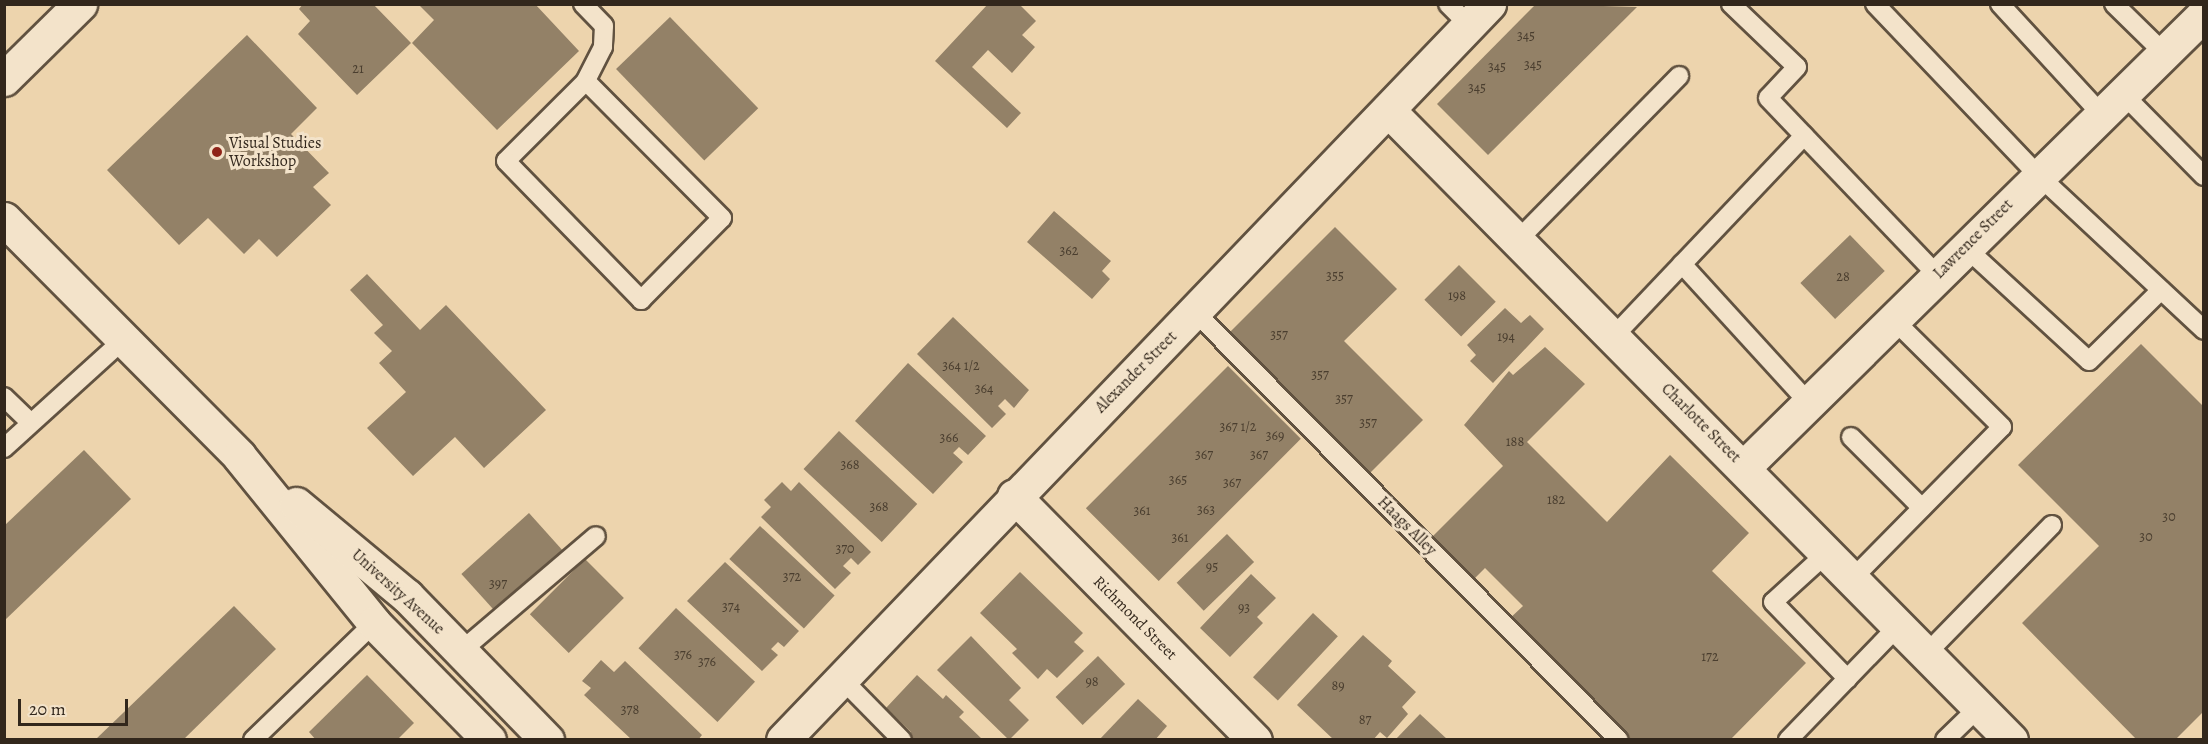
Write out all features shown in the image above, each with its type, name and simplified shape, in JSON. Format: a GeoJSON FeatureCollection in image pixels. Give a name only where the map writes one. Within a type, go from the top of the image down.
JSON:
{"type":"FeatureCollection","features":[{"type":"Feature","properties":{"kind":"street"},"geometry":{"type":"LineString","coordinates":[[4,78],[80,4]]}},
{"type":"Feature","properties":{"kind":"street","name":"Alexander Street"},"geometry":{"type":"LineString","coordinates":[[783,740],[1014,496],[1195,312],[1388,110],[1468,11]]}},
{"type":"Feature","properties":{"kind":"street","name":"Lawrence Street"},"geometry":{"type":"LineString","coordinates":[[1744,467],[1936,275],[2204,14]]}},
{"type":"Feature","properties":{"kind":"street","name":"Charlotte Street"},"geometry":{"type":"LineString","coordinates":[[1388,110],[1744,467],[2011,740]]}},
{"type":"Feature","properties":{"kind":"street","name":"University Avenue"},"geometry":{"type":"LineString","coordinates":[[4,219],[239,456],[407,596],[547,740]]}},
{"type":"Feature","properties":{"kind":"street","name":"University Avenue"},"geometry":{"type":"LineString","coordinates":[[239,456],[374,623],[489,740]]}},
{"type":"Feature","properties":{"kind":"street","name":"Richmond Street"},"geometry":{"type":"LineString","coordinates":[[1014,496],[1255,740]]}},
{"type":"Feature","properties":{"kind":"lane"},"geometry":{"type":"LineString","coordinates":[[583,4],[604,26],[603,47],[586,81],[506,161],[641,300],[722,218],[586,81]]}},
{"type":"Feature","properties":{"kind":"lane"},"geometry":{"type":"LineString","coordinates":[[1731,4],[1797,67],[1768,98],[1936,275]]}},
{"type":"Feature","properties":{"kind":"lane"},"geometry":{"type":"LineString","coordinates":[[1875,4],[2038,175],[2204,330]]}},
{"type":"Feature","properties":{"kind":"lane"},"geometry":{"type":"LineString","coordinates":[[2000,4],[2112,104],[2204,176]]}},
{"type":"Feature","properties":{"kind":"lane"},"geometry":{"type":"LineString","coordinates":[[2114,4],[2164,53]]}},
{"type":"Feature","properties":{"kind":"lane"},"geometry":{"type":"LineString","coordinates":[[1518,240],[1679,76]]}},
{"type":"Feature","properties":{"kind":"lane"},"geometry":{"type":"LineString","coordinates":[[1614,336],[1804,136]]}},
{"type":"Feature","properties":{"kind":"lane"},"geometry":{"type":"LineString","coordinates":[[1965,247],[2089,361],[2161,290]]}},
{"type":"Feature","properties":{"kind":"lane"},"geometry":{"type":"LineString","coordinates":[[1682,264],[1809,403]]}},
{"type":"Feature","properties":{"kind":"lane","name":"Haags Alley"},"geometry":{"type":"LineString","coordinates":[[1195,312],[1619,740]]}},
{"type":"Feature","properties":{"kind":"lane"},"geometry":{"type":"LineString","coordinates":[[1853,579],[2002,427],[1893,319]]}},
{"type":"Feature","properties":{"kind":"lane"},"geometry":{"type":"LineString","coordinates":[[4,448],[123,340]]}},
{"type":"Feature","properties":{"kind":"lane"},"geometry":{"type":"LineString","coordinates":[[4,396],[30,422]]}},
{"type":"Feature","properties":{"kind":"lane"},"geometry":{"type":"LineString","coordinates":[[1851,437],[1922,508]]}},
{"type":"Feature","properties":{"kind":"lane"},"geometry":{"type":"LineString","coordinates":[[1927,653],[2052,525]]}},
{"type":"Feature","properties":{"kind":"lane"},"geometry":{"type":"LineString","coordinates":[[461,651],[483,636],[596,536]]}},
{"type":"Feature","properties":{"kind":"lane"},"geometry":{"type":"LineString","coordinates":[[1828,552],[1773,602],[1848,679]]}},
{"type":"Feature","properties":{"kind":"lane"},"geometry":{"type":"LineString","coordinates":[[253,740],[374,623]]}},
{"type":"Feature","properties":{"kind":"lane"},"geometry":{"type":"LineString","coordinates":[[1788,740],[1899,625]]}},
{"type":"Feature","properties":{"kind":"lane"},"geometry":{"type":"LineString","coordinates":[[841,678],[902,740]]}},
{"type":"Feature","properties":{"kind":"lane"},"geometry":{"type":"LineString","coordinates":[[1945,740],[1979,707]]}},
{"type":"Feature","properties":{"kind":"building"},"geometry":{"type":"Polygon","coordinates":[[[303,4],[373,4],[411,43],[357,95],[298,34],[310,21],[299,9],[303,4]]]}},
{"type":"Feature","properties":{"kind":"building"},"geometry":{"type":"Polygon","coordinates":[[[418,4],[535,4],[579,51],[497,130],[412,43],[434,20],[418,4]]]}},
{"type":"Feature","properties":{"kind":"building"},"geometry":{"type":"Polygon","coordinates":[[[988,4],[1019,4],[1036,21],[1022,35],[1035,47],[1012,73],[988,50],[972,67],[1021,113],[1007,128],[935,61],[988,4]]]}},
{"type":"Feature","properties":{"kind":"building"},"geometry":{"type":"Polygon","coordinates":[[[1536,4],[1637,7],[1488,155],[1437,104],[1536,4]]]}},
{"type":"Feature","properties":{"kind":"building"},"geometry":{"type":"Polygon","coordinates":[[[670,17],[758,108],[704,160],[616,69],[670,17]]]}},
{"type":"Feature","properties":{"kind":"building","name":"Visual Studies Workshop"},"geometry":{"type":"Polygon","coordinates":[[[247,35],[317,108],[291,134],[329,173],[313,187],[331,205],[277,257],[259,239],[244,254],[208,218],[179,245],[107,170],[247,35]]]}},
{"type":"Feature","properties":{"kind":"building"},"geometry":{"type":"Polygon","coordinates":[[[1054,211],[1111,261],[1102,271],[1110,279],[1092,299],[1027,242],[1054,211]]]}},
{"type":"Feature","properties":{"kind":"building"},"geometry":{"type":"Polygon","coordinates":[[[1335,227],[1397,289],[1344,341],[1423,420],[1366,477],[1226,336],[1335,227]]]}},
{"type":"Feature","properties":{"kind":"building"},"geometry":{"type":"Polygon","coordinates":[[[1850,235],[1885,271],[1835,319],[1800,283],[1850,235]]]}},
{"type":"Feature","properties":{"kind":"building"},"geometry":{"type":"Polygon","coordinates":[[[1459,265],[1496,302],[1461,336],[1424,300],[1459,265]]]}},
{"type":"Feature","properties":{"kind":"building"},"geometry":{"type":"Polygon","coordinates":[[[367,274],[420,330],[446,305],[546,410],[484,468],[455,437],[413,476],[367,428],[406,392],[379,363],[392,351],[374,333],[383,325],[350,290],[367,274]]]}},
{"type":"Feature","properties":{"kind":"building"},"geometry":{"type":"Polygon","coordinates":[[[1505,308],[1521,323],[1530,315],[1544,329],[1493,383],[1470,361],[1476,355],[1467,345],[1505,308]]]}},
{"type":"Feature","properties":{"kind":"building"},"geometry":{"type":"Polygon","coordinates":[[[953,317],[1029,390],[1014,408],[1005,399],[998,406],[1006,414],[992,428],[917,354],[953,317]]]}},
{"type":"Feature","properties":{"kind":"building"},"geometry":{"type":"Polygon","coordinates":[[[2141,344],[2204,407],[2204,711],[2175,740],[2137,740],[2022,623],[2099,546],[2018,465],[2141,344]]]}},
{"type":"Feature","properties":{"kind":"building"},"geometry":{"type":"Polygon","coordinates":[[[1545,347],[1585,384],[1527,442],[1607,522],[1670,455],[1749,533],[1712,571],[1806,663],[1730,740],[1628,740],[1507,621],[1523,606],[1485,568],[1473,580],[1431,538],[1503,466],[1464,425],[1509,371],[1513,375],[1545,347]]]}},
{"type":"Feature","properties":{"kind":"building"},"geometry":{"type":"Polygon","coordinates":[[[908,363],[986,436],[968,455],[959,447],[953,453],[963,462],[933,494],[855,421],[908,363]]]}},
{"type":"Feature","properties":{"kind":"building"},"geometry":{"type":"Polygon","coordinates":[[[1228,366],[1301,439],[1159,581],[1086,508],[1228,366]]]}},
{"type":"Feature","properties":{"kind":"building"},"geometry":{"type":"Polygon","coordinates":[[[839,431],[917,504],[882,542],[804,469],[839,431]]]}},
{"type":"Feature","properties":{"kind":"building"},"geometry":{"type":"Polygon","coordinates":[[[84,450],[131,499],[4,621],[4,526],[84,450]]]}},
{"type":"Feature","properties":{"kind":"building"},"geometry":{"type":"Polygon","coordinates":[[[782,482],[791,491],[799,482],[871,552],[858,565],[851,558],[843,566],[851,573],[835,589],[761,517],[771,507],[764,500],[782,482]]]}},
{"type":"Feature","properties":{"kind":"building"},"geometry":{"type":"Polygon","coordinates":[[[529,513],[562,550],[495,611],[461,574],[529,513]]]}},
{"type":"Feature","properties":{"kind":"building"},"geometry":{"type":"Polygon","coordinates":[[[760,526],[835,596],[804,628],[729,559],[760,526]]]}},
{"type":"Feature","properties":{"kind":"building"},"geometry":{"type":"Polygon","coordinates":[[[1227,534],[1254,562],[1204,611],[1177,583],[1227,534]]]}},
{"type":"Feature","properties":{"kind":"building"},"geometry":{"type":"Polygon","coordinates":[[[585,559],[624,598],[569,653],[530,614],[585,559]]]}},
{"type":"Feature","properties":{"kind":"building"},"geometry":{"type":"Polygon","coordinates":[[[725,562],[799,631],[784,647],[778,642],[771,649],[778,655],[762,671],[687,601],[725,562]]]}},
{"type":"Feature","properties":{"kind":"building"},"geometry":{"type":"Polygon","coordinates":[[[1020,572],[1083,633],[1074,642],[1084,651],[1057,678],[1047,669],[1038,679],[1012,653],[1017,649],[980,613],[1020,572]]]}},
{"type":"Feature","properties":{"kind":"building"},"geometry":{"type":"Polygon","coordinates":[[[1251,574],[1276,598],[1257,617],[1263,623],[1230,657],[1200,628],[1251,574]]]}},
{"type":"Feature","properties":{"kind":"building"},"geometry":{"type":"Polygon","coordinates":[[[234,606],[276,649],[183,740],[95,740],[234,606]]]}},
{"type":"Feature","properties":{"kind":"building"},"geometry":{"type":"Polygon","coordinates":[[[676,608],[755,682],[717,722],[638,648],[676,608]]]}},
{"type":"Feature","properties":{"kind":"building"},"geometry":{"type":"Polygon","coordinates":[[[1313,613],[1338,636],[1278,701],[1253,677],[1313,613]]]}},
{"type":"Feature","properties":{"kind":"building"},"geometry":{"type":"Polygon","coordinates":[[[1363,635],[1392,661],[1388,666],[1416,692],[1402,707],[1408,714],[1387,738],[1380,732],[1373,740],[1334,740],[1297,705],[1363,635]]]}},
{"type":"Feature","properties":{"kind":"building"},"geometry":{"type":"Polygon","coordinates":[[[971,636],[1021,688],[1009,700],[1029,720],[1009,740],[937,670],[971,636]]]}},
{"type":"Feature","properties":{"kind":"building"},"geometry":{"type":"Polygon","coordinates":[[[1098,656],[1125,684],[1083,725],[1056,697],[1098,656]]]}},
{"type":"Feature","properties":{"kind":"building"},"geometry":{"type":"Polygon","coordinates":[[[601,660],[614,672],[625,661],[702,735],[698,740],[632,740],[584,695],[591,688],[582,681],[601,660]]]}},
{"type":"Feature","properties":{"kind":"building"},"geometry":{"type":"Polygon","coordinates":[[[367,675],[414,723],[397,740],[316,740],[309,732],[367,675]]]}},
{"type":"Feature","properties":{"kind":"building"},"geometry":{"type":"Polygon","coordinates":[[[917,675],[943,699],[946,695],[964,712],[959,717],[983,740],[912,740],[908,735],[911,732],[886,708],[917,675]]]}},
{"type":"Feature","properties":{"kind":"building"},"geometry":{"type":"Polygon","coordinates":[[[1138,699],[1167,726],[1155,740],[1099,740],[1138,699]]]}},
{"type":"Feature","properties":{"kind":"building"},"geometry":{"type":"Polygon","coordinates":[[[1420,714],[1448,740],[1395,740],[1420,714]]]}},
{"type":"Feature","properties":{"kind":"place","name":"Visual Studies Workshop"},"geometry":{"type":"Point","coordinates":[217,152]}}]}
